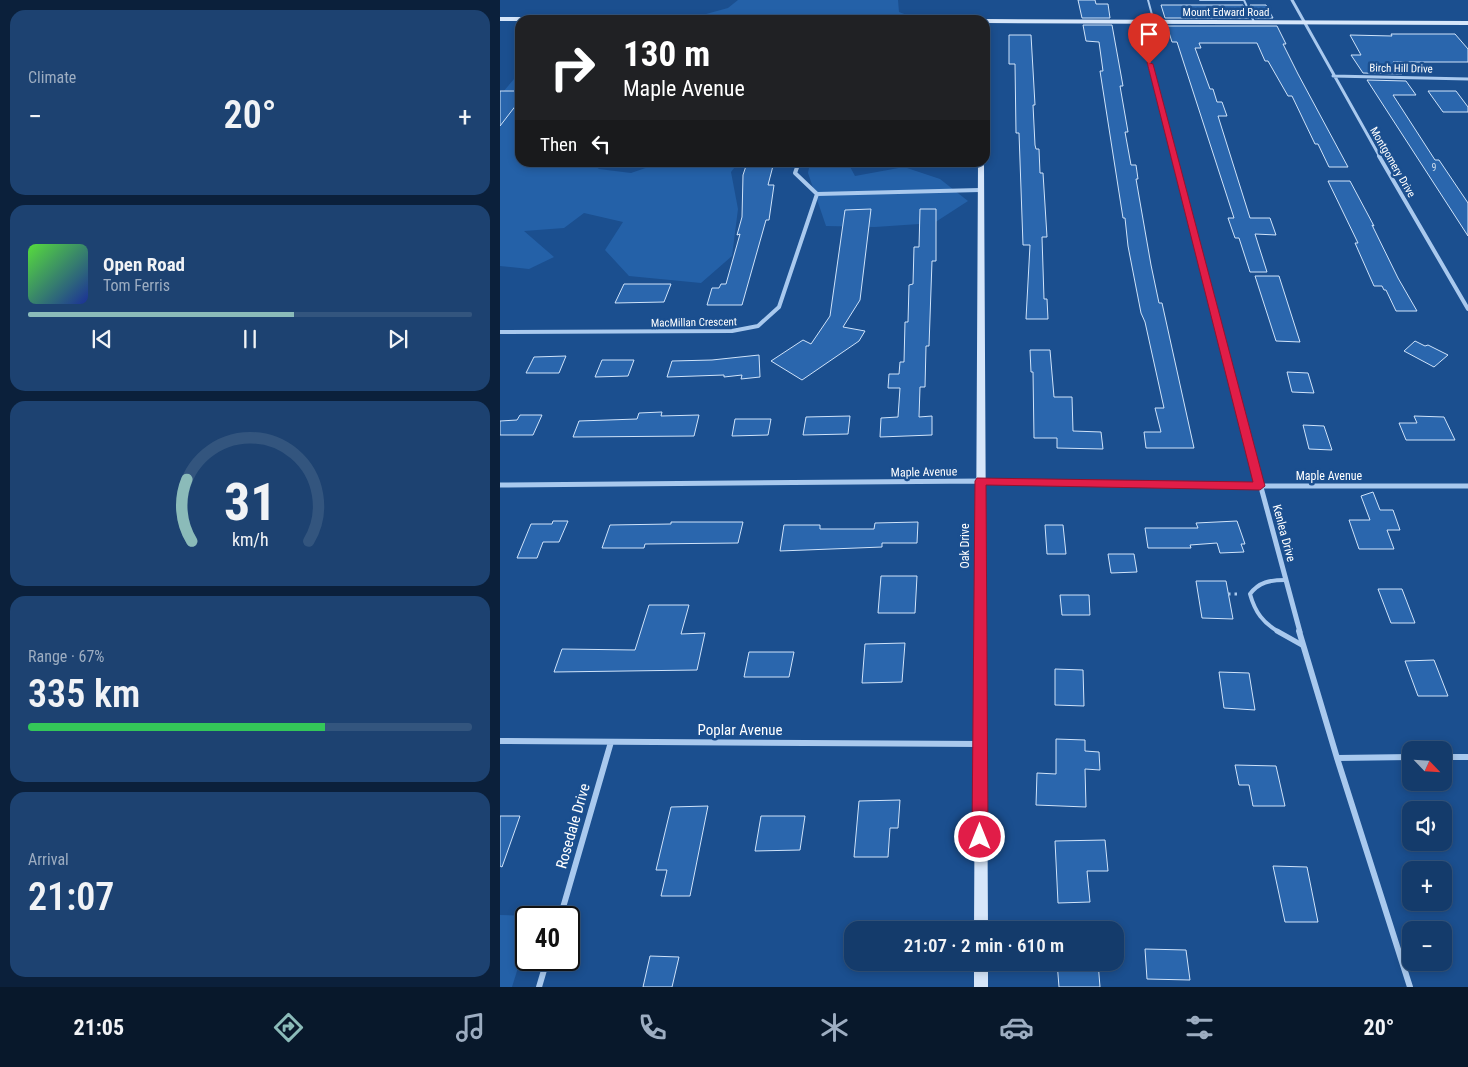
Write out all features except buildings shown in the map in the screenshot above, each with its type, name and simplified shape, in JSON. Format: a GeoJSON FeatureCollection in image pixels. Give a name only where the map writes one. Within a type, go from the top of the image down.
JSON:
{"type":"FeatureCollection","features":[{"type":"Feature","properties":{"kind":"street","name":"Montgomery Drive"},"geometry":{"type":"LineString","coordinates":[[1292,0],[1306,22],[1333,76],[1468,309]]}},
{"type":"Feature","properties":{"kind":"street"},"geometry":{"type":"LineString","coordinates":[[500,19],[515,19]]}},
{"type":"Feature","properties":{"kind":"street","name":"Mount Edward Road"},"geometry":{"type":"LineString","coordinates":[[990,21],[1468,23]]}},
{"type":"Feature","properties":{"kind":"street","name":"Kenlea Drive"},"geometry":{"type":"LineString","coordinates":[[1138,22],[1285,580],[1337,758],[1410,987]]}},
{"type":"Feature","properties":{"kind":"street","name":"Birch Hill Drive"},"geometry":{"type":"LineString","coordinates":[[1333,76],[1468,79]]}},
{"type":"Feature","properties":{"kind":"street"},"geometry":{"type":"LineString","coordinates":[[797,167],[795,173],[817,194],[980,190]]}},
{"type":"Feature","properties":{"kind":"street","name":"Oak Drive"},"geometry":{"type":"LineString","coordinates":[[980,921],[981,167]]}},
{"type":"Feature","properties":{"kind":"street","name":"MacMillan Crescent"},"geometry":{"type":"LineString","coordinates":[[500,332],[732,331],[758,326],[779,307],[817,194]]}},
{"type":"Feature","properties":{"kind":"street","name":"Maple Avenue"},"geometry":{"type":"LineString","coordinates":[[500,485],[981,481],[1260,486],[1468,486]]}},
{"type":"Feature","properties":{"kind":"street","name":"Poplar Avenue"},"geometry":{"type":"LineString","coordinates":[[500,741],[980,744]]}},
{"type":"Feature","properties":{"kind":"street","name":"Rosedale Drive"},"geometry":{"type":"LineString","coordinates":[[563,906],[611,742]]}},
{"type":"Feature","properties":{"kind":"street"},"geometry":{"type":"LineString","coordinates":[[1337,758],[1402,757]]}},
{"type":"Feature","properties":{"kind":"street"},"geometry":{"type":"LineString","coordinates":[[1452,757],[1468,757]]}},
{"type":"Feature","properties":{"kind":"street"},"geometry":{"type":"LineString","coordinates":[[539,987],[544,971]]}},
{"type":"Feature","properties":{"kind":"street"},"geometry":{"type":"LineString","coordinates":[[981,971],[981,987]]}},
{"type":"Feature","properties":{"kind":"lane"},"geometry":{"type":"LineString","coordinates":[[1148,0],[1154,22]]}},
{"type":"Feature","properties":{"kind":"lane"},"geometry":{"type":"LineString","coordinates":[[1200,0],[1244,0],[1254,22]]}},
{"type":"Feature","properties":{"kind":"lane"},"geometry":{"type":"LineString","coordinates":[[1285,580],[1272,580],[1257,585],[1250,594],[1252,604],[1258,617],[1304,646]]}},
{"type":"Feature","properties":{"kind":"shaded area"},"geometry":{"type":"Polygon","coordinates":[[[738,0],[898,0],[899,12],[907,15],[702,15],[728,8],[738,0]]]}},
{"type":"Feature","properties":{"kind":"shaded area"},"geometry":{"type":"Polygon","coordinates":[[[515,78],[515,167],[596,167],[599,169],[631,173],[648,167],[735,167],[731,172],[738,209],[732,256],[701,283],[629,276],[605,250],[623,222],[584,213],[564,228],[524,231],[554,257],[529,269],[500,266],[500,99],[503,92],[515,78]]]}},
{"type":"Feature","properties":{"kind":"shaded area"},"geometry":{"type":"Polygon","coordinates":[[[809,167],[850,167],[855,176],[904,167],[940,179],[968,201],[934,223],[875,227],[826,226],[808,173],[809,167]]]}},
{"type":"Feature","properties":{"kind":"shaded area"},"geometry":{"type":"Polygon","coordinates":[[[500,915],[515,915],[515,971],[517,971],[512,987],[500,987],[500,915]]]}},
{"type":"Feature","properties":{"kind":"route"},"geometry":{"type":"LineString","coordinates":[[980,837],[981,481],[1260,486],[1149,64]]}}]}
